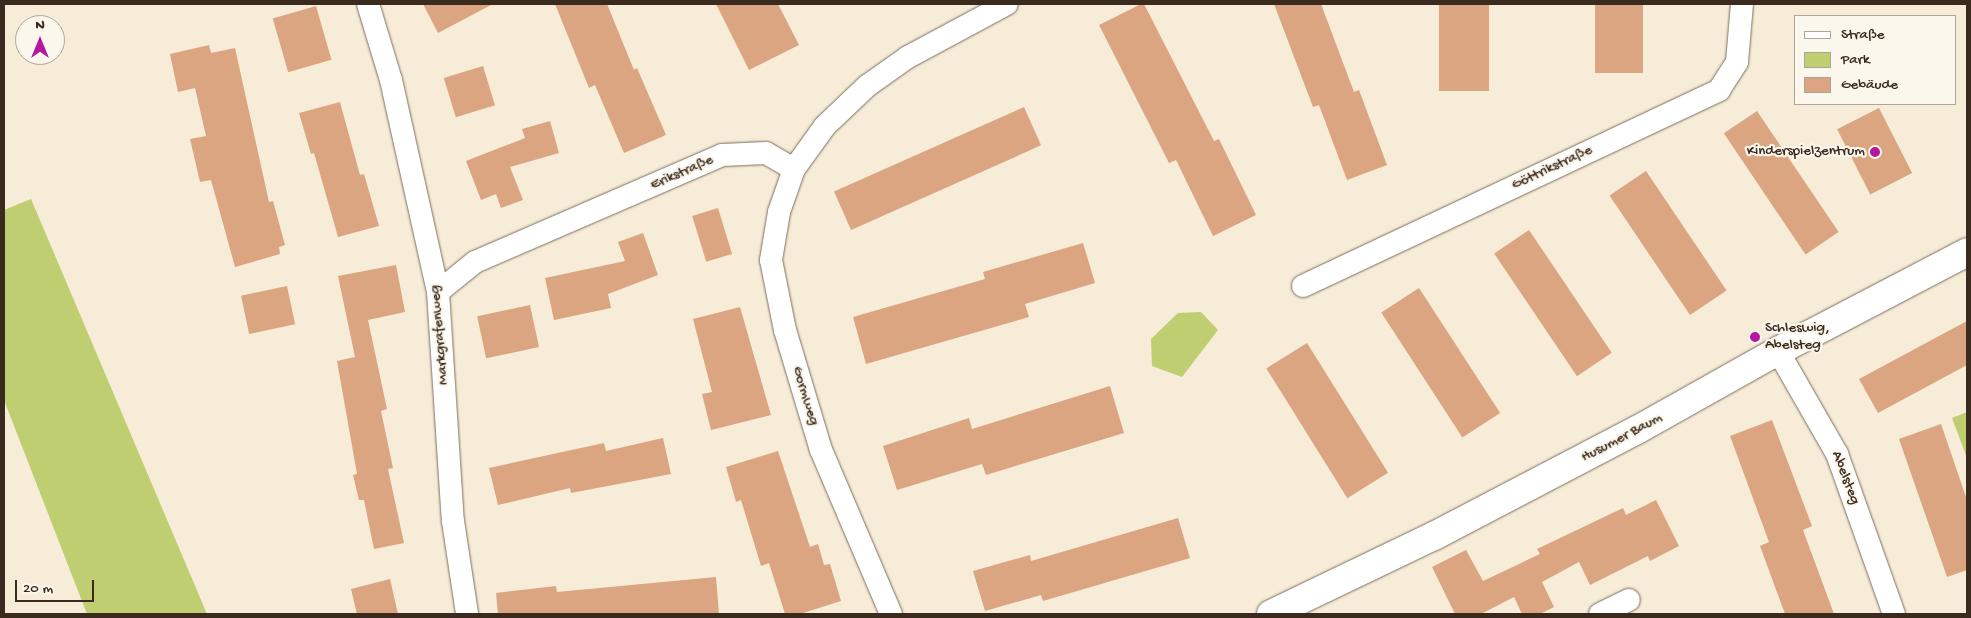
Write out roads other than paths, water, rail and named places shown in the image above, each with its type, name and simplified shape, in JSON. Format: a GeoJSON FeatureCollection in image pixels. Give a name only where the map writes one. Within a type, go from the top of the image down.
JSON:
{"type":"FeatureCollection","features":[{"type":"Feature","properties":{"kind":"street","name":"Markgrafenweg"},"geometry":{"type":"LineString","coordinates":[[368,4],[391,80],[438,292],[453,521],[467,614]]}},
{"type":"Feature","properties":{"kind":"street"},"geometry":{"type":"LineString","coordinates":[[794,169],[825,126],[867,86],[908,57],[1006,4]]}},
{"type":"Feature","properties":{"kind":"street","name":"Göttrikstraße"},"geometry":{"type":"LineString","coordinates":[[1303,286],[1719,90],[1737,62],[1742,4]]}},
{"type":"Feature","properties":{"kind":"street","name":"Erikstraße"},"geometry":{"type":"LineString","coordinates":[[438,292],[475,262],[722,155],[766,153],[794,169]]}},
{"type":"Feature","properties":{"kind":"street","name":"Gormweg"},"geometry":{"type":"LineString","coordinates":[[794,169],[779,212],[771,260],[785,330],[822,450],[891,614]]}},
{"type":"Feature","properties":{"kind":"street","name":"Husumer Baum"},"geometry":{"type":"LineString","coordinates":[[1271,614],[1434,536],[1637,430],[1778,350],[1967,252]]}},
{"type":"Feature","properties":{"kind":"street","name":"Abelsteg"},"geometry":{"type":"LineString","coordinates":[[1778,350],[1837,454],[1894,614]]}},
{"type":"Feature","properties":{"kind":"street"},"geometry":{"type":"LineString","coordinates":[[1600,614],[1629,600]]}},
{"type":"Feature","properties":{"kind":"place","name":"Kinderspielzentrum"},"geometry":{"type":"Point","coordinates":[1875,152]}},
{"type":"Feature","properties":{"kind":"place","name":"Schleswig, Abelsteg"},"geometry":{"type":"Point","coordinates":[1755,337]}}]}
